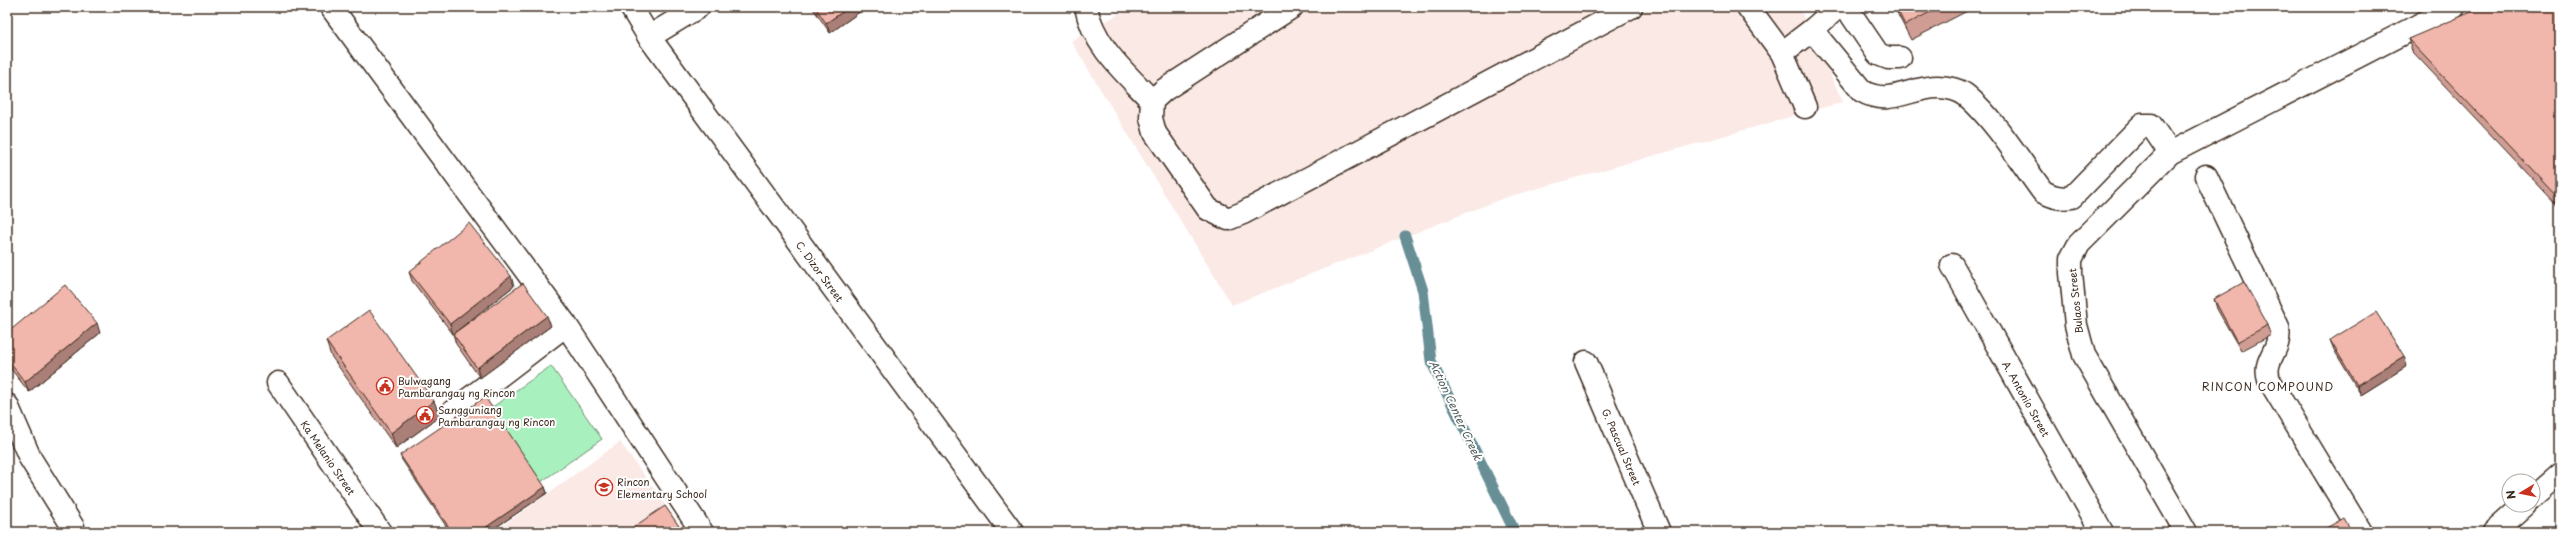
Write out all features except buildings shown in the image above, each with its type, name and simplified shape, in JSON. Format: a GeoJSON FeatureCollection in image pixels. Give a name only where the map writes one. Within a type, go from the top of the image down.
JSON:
{"type":"FeatureCollection","features":[{"type":"Feature","properties":{"kind":"street"},"geometry":{"type":"LineString","coordinates":[[331,7],[566,325],[702,532]]}},
{"type":"Feature","properties":{"kind":"street","name":"C. Dizor Street"},"geometry":{"type":"LineString","coordinates":[[632,7],[649,37],[1012,532]]}},
{"type":"Feature","properties":{"kind":"street"},"geometry":{"type":"LineString","coordinates":[[649,37],[698,7]]}},
{"type":"Feature","properties":{"kind":"street"},"geometry":{"type":"LineString","coordinates":[[1086,7],[1091,27],[1103,48],[1152,101]]}},
{"type":"Feature","properties":{"kind":"street"},"geometry":{"type":"LineString","coordinates":[[1292,7],[1164,90],[1152,101],[1151,118],[1155,133],[1208,209],[1228,219],[1244,213],[1631,7]]}},
{"type":"Feature","properties":{"kind":"street"},"geometry":{"type":"LineString","coordinates":[[1748,7],[1782,53],[1805,107]]}},
{"type":"Feature","properties":{"kind":"street"},"geometry":{"type":"LineString","coordinates":[[1782,53],[1812,30],[1838,7]]}},
{"type":"Feature","properties":{"kind":"street"},"geometry":{"type":"LineString","coordinates":[[1846,7],[1878,54],[1888,58],[1900,58]]}},
{"type":"Feature","properties":{"kind":"street","name":"Bulaos Street"},"geometry":{"type":"LineString","coordinates":[[2186,532],[2084,355],[2076,325],[2071,259],[2079,244],[2170,153],[2454,7]]}},
{"type":"Feature","properties":{"kind":"street"},"geometry":{"type":"LineString","coordinates":[[1812,30],[1862,91],[1872,98],[1882,99],[1938,87],[1955,90],[1966,96],[1984,114],[2043,192],[2052,196],[2061,199],[2072,197],[2142,125],[2150,125],[2170,153]]}},
{"type":"Feature","properties":{"kind":"street"},"geometry":{"type":"LineString","coordinates":[[2206,176],[2278,327],[2278,345],[2268,364],[2269,380],[2361,532]]}},
{"type":"Feature","properties":{"kind":"street","name":"A. Antonio Street"},"geometry":{"type":"LineString","coordinates":[[1952,265],[2102,532]]}},
{"type":"Feature","properties":{"kind":"street"},"geometry":{"type":"LineString","coordinates":[[452,412],[566,325]]}},
{"type":"Feature","properties":{"kind":"street","name":"G. Pascual Street"},"geometry":{"type":"LineString","coordinates":[[1586,362],[1659,532]]}},
{"type":"Feature","properties":{"kind":"street","name":"Ka Melanio Street"},"geometry":{"type":"LineString","coordinates":[[278,384],[380,532]]}},
{"type":"Feature","properties":{"kind":"street"},"geometry":{"type":"LineString","coordinates":[[7,405],[30,458],[73,527]]}},
{"type":"Feature","properties":{"kind":"street"},"geometry":{"type":"LineString","coordinates":[[2541,490],[2560,473]]}},
{"type":"Feature","properties":{"kind":"street"},"geometry":{"type":"LineString","coordinates":[[2494,532],[2515,513]]}},
{"type":"Feature","properties":{"kind":"shaded area"},"geometry":{"type":"Polygon","coordinates":[[[1131,7],[1799,7],[1843,102],[1504,198],[1232,305],[1071,41],[1131,7]]]}},
{"type":"Feature","properties":{"kind":"shaded area","name":"Rincon Elementary School"},"geometry":{"type":"Polygon","coordinates":[[[620,442],[685,532],[494,532],[620,442]]]}},
{"type":"Feature","properties":{"kind":"green space"},"geometry":{"type":"Polygon","coordinates":[[[551,366],[602,439],[470,532],[414,462],[551,366]]]}},
{"type":"Feature","properties":{"kind":"waterway","name":"Action Center Creek"},"geometry":{"type":"LineString","coordinates":[[1405,236],[1423,291],[1431,361],[1515,532]]}},
{"type":"Feature","properties":{"kind":"place","name":"Bulwagang Pambarangay ng Rincon"},"geometry":{"type":"Point","coordinates":[385,386]}},
{"type":"Feature","properties":{"kind":"place","name":"Sangguniang Pambarangay ng Rincon"},"geometry":{"type":"Point","coordinates":[425,415]}},
{"type":"Feature","properties":{"kind":"place","name":"Rincon Elementary School"},"geometry":{"type":"Point","coordinates":[604,487]}},
{"type":"Feature","properties":{"kind":"district","name":"RINCON COMPOUND"},"geometry":{"type":"Point","coordinates":[2268,386]}}]}
